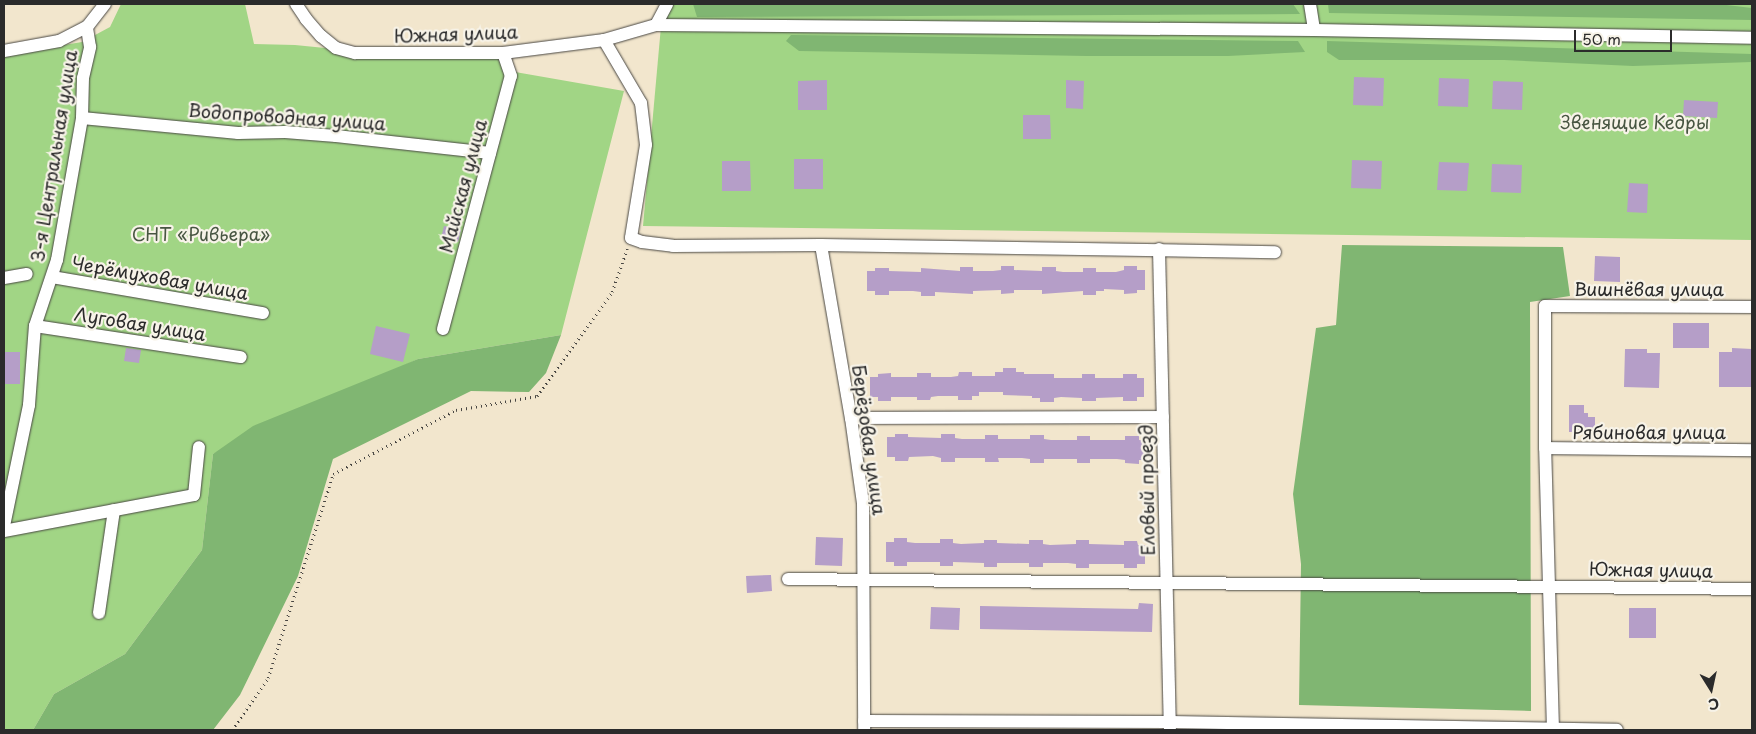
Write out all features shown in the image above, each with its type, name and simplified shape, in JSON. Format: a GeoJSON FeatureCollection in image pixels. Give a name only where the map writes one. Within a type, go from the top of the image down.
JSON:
{"type":"FeatureCollection","features":[{"type":"Feature","properties":{"kind":"street"},"geometry":{"type":"LineString","coordinates":[[4,51],[59,41],[87,27],[105,4]]}},
{"type":"Feature","properties":{"kind":"street","name":"Южная улица"},"geometry":{"type":"LineString","coordinates":[[296,4],[321,36],[336,48],[355,53],[503,53],[604,40],[656,25],[1314,30],[1752,38]]}},
{"type":"Feature","properties":{"kind":"street"},"geometry":{"type":"LineString","coordinates":[[656,25],[667,4]]}},
{"type":"Feature","properties":{"kind":"street"},"geometry":{"type":"LineString","coordinates":[[1310,4],[1314,30]]}},
{"type":"Feature","properties":{"kind":"street","name":"3-я Центральная улица"},"geometry":{"type":"LineString","coordinates":[[4,526],[29,405],[35,326],[57,260],[82,118],[83,78],[90,47],[87,27]]}},
{"type":"Feature","properties":{"kind":"street"},"geometry":{"type":"LineString","coordinates":[[604,40],[641,103],[646,145],[631,238],[673,246],[1159,249],[1275,252]]}},
{"type":"Feature","properties":{"kind":"street","name":"Майская улица"},"geometry":{"type":"LineString","coordinates":[[443,328],[511,76],[503,53]]}},
{"type":"Feature","properties":{"kind":"street","name":"Водопроводная улица"},"geometry":{"type":"LineString","coordinates":[[82,118],[238,133],[285,132],[328,135],[490,153]]}},
{"type":"Feature","properties":{"kind":"street","name":"Берёзовая улица"},"geometry":{"type":"LineString","coordinates":[[821,246],[851,418],[863,503],[864,725]]}},
{"type":"Feature","properties":{"kind":"street","name":"Еловый проезд"},"geometry":{"type":"LineString","coordinates":[[1159,249],[1170,726]]}},
{"type":"Feature","properties":{"kind":"street"},"geometry":{"type":"LineString","coordinates":[[4,278],[27,274]]}},
{"type":"Feature","properties":{"kind":"street","name":"Черёмуховая улица"},"geometry":{"type":"LineString","coordinates":[[52,276],[263,313]]}},
{"type":"Feature","properties":{"kind":"street","name":"Вишнёвая улица"},"geometry":{"type":"LineString","coordinates":[[1545,448],[1545,306],[1752,307]]}},
{"type":"Feature","properties":{"kind":"street","name":"Луговая улица"},"geometry":{"type":"LineString","coordinates":[[35,326],[241,357]]}},
{"type":"Feature","properties":{"kind":"street"},"geometry":{"type":"LineString","coordinates":[[851,418],[1163,417]]}},
{"type":"Feature","properties":{"kind":"street"},"geometry":{"type":"LineString","coordinates":[[4,531],[194,495],[199,447]]}},
{"type":"Feature","properties":{"kind":"street"},"geometry":{"type":"LineString","coordinates":[[1545,448],[1553,730]]}},
{"type":"Feature","properties":{"kind":"street","name":"Рябиновая улица"},"geometry":{"type":"LineString","coordinates":[[1545,448],[1752,450]]}},
{"type":"Feature","properties":{"kind":"street"},"geometry":{"type":"LineString","coordinates":[[99,613],[114,510]]}},
{"type":"Feature","properties":{"kind":"street","name":"Южная улица"},"geometry":{"type":"LineString","coordinates":[[788,579],[1752,589]]}},
{"type":"Feature","properties":{"kind":"street"},"geometry":{"type":"LineString","coordinates":[[864,725],[1617,730]]}},
{"type":"Feature","properties":{"kind":"path"},"geometry":{"type":"LineString","coordinates":[[232,730],[268,678],[333,474],[456,410],[537,396],[612,292],[631,238]]}},
{"type":"Feature","properties":{"kind":"green space","name":"СНТ «Ривьера»"},"geometry":{"type":"Polygon","coordinates":[[[121,4],[245,4],[254,44],[295,45],[405,56],[499,57],[504,70],[624,91],[561,335],[418,359],[213,454],[202,550],[125,654],[54,694],[33,730],[4,730],[4,55],[82,42],[110,27],[121,4]]]}},
{"type":"Feature","properties":{"kind":"green space","name":"Звенящие Кедры"},"geometry":{"type":"Polygon","coordinates":[[[663,4],[1752,4],[1752,240],[643,226],[663,4]]]}},
{"type":"Feature","properties":{"kind":"green space"},"geometry":{"type":"Polygon","coordinates":[[[693,4],[1293,4],[1300,14],[697,17],[693,4]]]}},
{"type":"Feature","properties":{"kind":"green space"},"geometry":{"type":"Polygon","coordinates":[[[1328,4],[1718,4],[1752,8],[1752,20],[1329,13],[1328,4]]]}},
{"type":"Feature","properties":{"kind":"green space"},"geometry":{"type":"Polygon","coordinates":[[[791,35],[1298,41],[1305,52],[1228,56],[1087,56],[799,51],[786,41],[791,35]]]}},
{"type":"Feature","properties":{"kind":"green space"},"geometry":{"type":"Polygon","coordinates":[[[1327,41],[1752,54],[1752,62],[1633,66],[1504,60],[1339,60],[1327,52],[1327,41]]]}},
{"type":"Feature","properties":{"kind":"green space"},"geometry":{"type":"Polygon","coordinates":[[[1342,245],[1563,247],[1570,296],[1530,302],[1531,711],[1299,705],[1301,564],[1293,494],[1316,328],[1336,325],[1342,245]]]}},
{"type":"Feature","properties":{"kind":"green space"},"geometry":{"type":"Polygon","coordinates":[[[561,335],[546,373],[529,392],[471,391],[333,459],[298,576],[240,695],[213,730],[33,730],[54,694],[125,654],[202,550],[213,454],[253,426],[418,359],[561,335]]]}},
{"type":"Feature","properties":{"kind":"building"},"geometry":{"type":"Polygon","coordinates":[[[1354,77],[1384,78],[1383,106],[1353,105],[1354,77]]]}},
{"type":"Feature","properties":{"kind":"building"},"geometry":{"type":"Polygon","coordinates":[[[1439,78],[1469,79],[1468,107],[1438,106],[1439,78]]]}},
{"type":"Feature","properties":{"kind":"building"},"geometry":{"type":"Polygon","coordinates":[[[827,80],[827,110],[798,110],[798,81],[827,80]]]}},
{"type":"Feature","properties":{"kind":"building"},"geometry":{"type":"Polygon","coordinates":[[[1066,80],[1084,81],[1083,109],[1066,108],[1066,80]]]}},
{"type":"Feature","properties":{"kind":"building"},"geometry":{"type":"Polygon","coordinates":[[[1493,81],[1523,82],[1522,110],[1492,109],[1493,81]]]}},
{"type":"Feature","properties":{"kind":"building"},"geometry":{"type":"Polygon","coordinates":[[[1684,100],[1718,102],[1717,118],[1683,116],[1684,100]]]}},
{"type":"Feature","properties":{"kind":"building"},"geometry":{"type":"Polygon","coordinates":[[[1023,115],[1050,115],[1051,139],[1023,139],[1023,115]]]}},
{"type":"Feature","properties":{"kind":"building"},"geometry":{"type":"Polygon","coordinates":[[[794,159],[823,159],[823,189],[794,189],[794,159]]]}},
{"type":"Feature","properties":{"kind":"building"},"geometry":{"type":"Polygon","coordinates":[[[1352,160],[1382,161],[1381,189],[1351,188],[1352,160]]]}},
{"type":"Feature","properties":{"kind":"building"},"geometry":{"type":"Polygon","coordinates":[[[722,161],[750,161],[751,191],[722,191],[722,161]]]}},
{"type":"Feature","properties":{"kind":"building"},"geometry":{"type":"Polygon","coordinates":[[[1439,162],[1469,163],[1467,191],[1437,190],[1439,162]]]}},
{"type":"Feature","properties":{"kind":"building"},"geometry":{"type":"Polygon","coordinates":[[[1492,164],[1522,165],[1521,193],[1491,192],[1492,164]]]}},
{"type":"Feature","properties":{"kind":"building"},"geometry":{"type":"Polygon","coordinates":[[[1629,183],[1648,184],[1647,213],[1627,212],[1629,183]]]}},
{"type":"Feature","properties":{"kind":"building"},"geometry":{"type":"Polygon","coordinates":[[[444,226],[461,230],[458,242],[441,238],[444,226]]]}},
{"type":"Feature","properties":{"kind":"building"},"geometry":{"type":"Polygon","coordinates":[[[1595,256],[1620,257],[1620,282],[1594,281],[1595,256]]]}},
{"type":"Feature","properties":{"kind":"building"},"geometry":{"type":"Polygon","coordinates":[[[1001,266],[1014,266],[1014,270],[1042,271],[1042,267],[1056,267],[1056,271],[1063,272],[1083,272],[1083,268],[1096,268],[1096,272],[1116,272],[1124,270],[1124,266],[1137,266],[1137,270],[1145,270],[1145,290],[1124,294],[1124,290],[1104,289],[1104,291],[1096,291],[1096,295],[1083,295],[1083,291],[1042,294],[1042,290],[1014,290],[1014,293],[1001,294],[1001,290],[973,291],[973,294],[935,292],[935,296],[921,296],[921,292],[913,291],[889,291],[889,295],[875,295],[875,291],[867,291],[867,271],[875,271],[875,268],[889,268],[889,271],[921,272],[921,268],[960,271],[960,267],[973,267],[973,271],[993,271],[1001,270],[1001,266]]]}},
{"type":"Feature","properties":{"kind":"building"},"geometry":{"type":"Polygon","coordinates":[[[1673,323],[1709,323],[1709,348],[1673,348],[1673,323]]]}},
{"type":"Feature","properties":{"kind":"building"},"geometry":{"type":"Polygon","coordinates":[[[376,326],[410,334],[403,362],[370,354],[376,326]]]}},
{"type":"Feature","properties":{"kind":"building"},"geometry":{"type":"Polygon","coordinates":[[[126,348],[141,350],[139,363],[124,361],[126,348]]]}},
{"type":"Feature","properties":{"kind":"building"},"geometry":{"type":"Polygon","coordinates":[[[1732,348],[1752,349],[1752,387],[1719,387],[1719,352],[1732,352],[1732,348]]]}},
{"type":"Feature","properties":{"kind":"building"},"geometry":{"type":"Polygon","coordinates":[[[1625,349],[1647,349],[1647,353],[1660,353],[1659,388],[1624,387],[1625,349]]]}},
{"type":"Feature","properties":{"kind":"building"},"geometry":{"type":"Polygon","coordinates":[[[4,352],[20,352],[20,384],[4,384],[4,352]]]}},
{"type":"Feature","properties":{"kind":"building"},"geometry":{"type":"Polygon","coordinates":[[[1003,368],[1016,368],[1016,372],[1024,372],[1024,374],[1054,374],[1054,378],[1082,378],[1082,374],[1095,374],[1095,378],[1123,378],[1123,374],[1137,374],[1137,378],[1144,378],[1144,397],[1137,397],[1137,401],[1123,401],[1123,397],[1096,398],[1096,401],[1082,401],[1082,398],[1061,397],[1054,398],[1054,402],[1040,402],[1040,398],[1032,398],[1032,396],[1003,395],[1003,392],[979,392],[979,396],[972,396],[972,400],[958,400],[958,396],[938,396],[931,397],[930,400],[917,400],[917,397],[891,397],[891,401],[878,401],[878,397],[870,397],[870,377],[878,377],[878,374],[891,373],[891,377],[917,377],[917,373],[931,373],[931,377],[951,377],[958,376],[959,372],[972,372],[972,376],[995,376],[995,372],[1003,372],[1003,368]]]}},
{"type":"Feature","properties":{"kind":"building"},"geometry":{"type":"Polygon","coordinates":[[[1569,405],[1584,405],[1584,413],[1588,413],[1588,417],[1595,417],[1595,432],[1569,432],[1569,405]]]}},
{"type":"Feature","properties":{"kind":"building"},"geometry":{"type":"Polygon","coordinates":[[[895,434],[908,434],[908,437],[941,438],[941,434],[955,434],[955,438],[962,439],[985,439],[985,435],[998,435],[998,439],[1030,439],[1030,435],[1044,435],[1044,439],[1051,440],[1077,440],[1077,436],[1090,436],[1090,440],[1125,440],[1125,436],[1139,436],[1139,440],[1146,440],[1146,460],[1139,460],[1139,464],[1125,463],[1125,460],[1117,459],[1090,459],[1090,463],[1077,463],[1077,459],[1044,459],[1044,463],[1030,463],[1030,459],[1022,458],[998,458],[999,462],[985,462],[985,458],[955,458],[955,462],[941,462],[941,458],[933,456],[909,457],[908,461],[895,461],[895,457],[887,457],[887,437],[895,437],[895,434]]]}},
{"type":"Feature","properties":{"kind":"building"},"geometry":{"type":"Polygon","coordinates":[[[816,537],[843,538],[842,566],[815,565],[816,537]]]}},
{"type":"Feature","properties":{"kind":"building"},"geometry":{"type":"Polygon","coordinates":[[[894,538],[907,538],[907,542],[915,543],[940,543],[940,539],[953,539],[953,543],[961,544],[984,543],[984,540],[997,540],[997,543],[1029,544],[1029,540],[1043,540],[1043,544],[1050,545],[1076,544],[1076,540],[1089,540],[1089,544],[1124,545],[1124,541],[1137,541],[1138,545],[1145,545],[1145,564],[1137,564],[1137,568],[1124,568],[1124,564],[1089,564],[1089,568],[1076,568],[1076,564],[1068,563],[1043,563],[1043,567],[1029,567],[1029,563],[997,563],[997,567],[984,567],[984,563],[953,562],[953,566],[940,566],[940,562],[907,562],[907,566],[894,566],[894,562],[886,562],[886,542],[894,542],[894,538]]]}},
{"type":"Feature","properties":{"kind":"building"},"geometry":{"type":"Polygon","coordinates":[[[771,575],[772,591],[747,593],[746,576],[771,575]]]}},
{"type":"Feature","properties":{"kind":"building"},"geometry":{"type":"Polygon","coordinates":[[[1139,603],[1153,604],[1152,632],[980,629],[980,606],[1138,609],[1139,603]]]}},
{"type":"Feature","properties":{"kind":"building"},"geometry":{"type":"Polygon","coordinates":[[[931,607],[960,608],[959,630],[930,629],[931,607]]]}},
{"type":"Feature","properties":{"kind":"building"},"geometry":{"type":"Polygon","coordinates":[[[1629,608],[1656,608],[1656,638],[1629,638],[1629,608]]]}}]}
